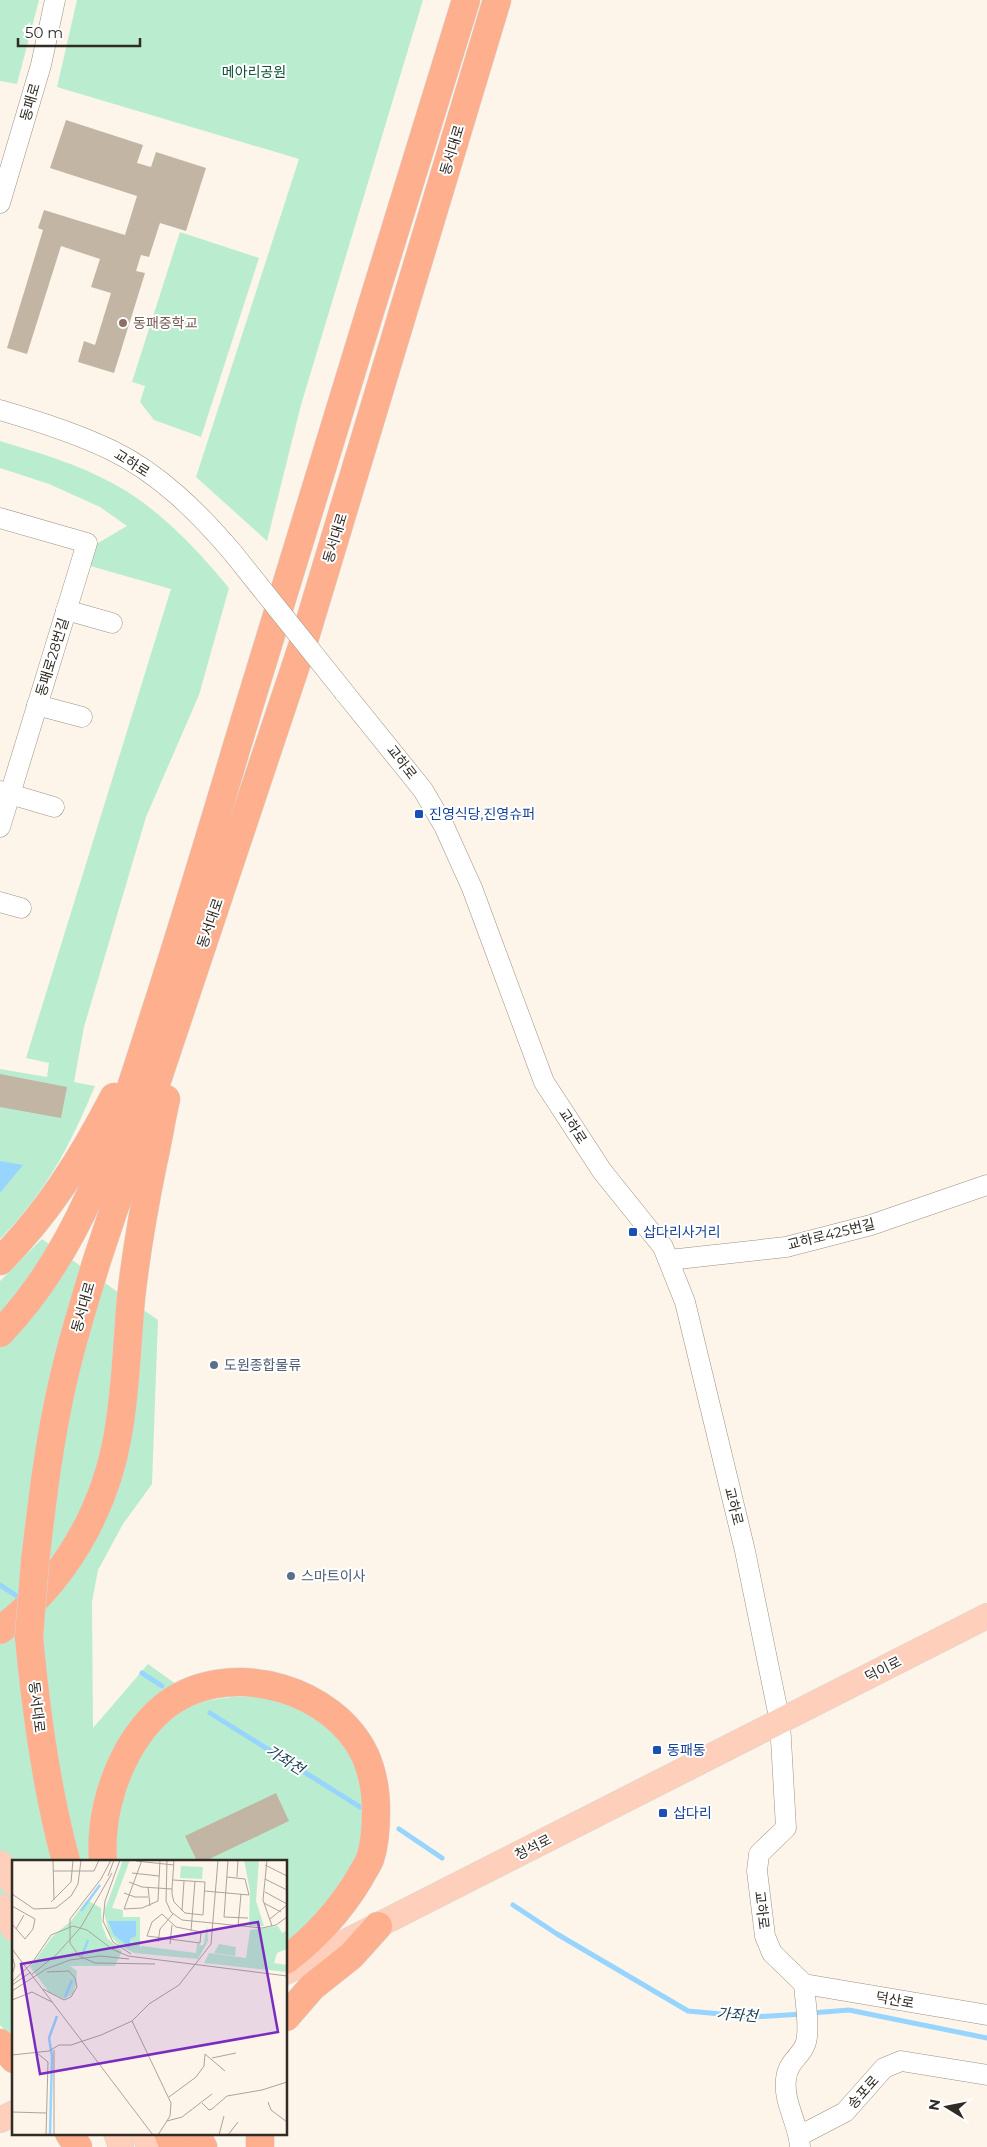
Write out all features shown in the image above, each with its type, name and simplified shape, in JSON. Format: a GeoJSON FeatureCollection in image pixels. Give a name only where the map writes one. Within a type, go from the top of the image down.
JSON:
{"type":"FeatureCollection","features":[{"type":"Feature","properties":{"kind":"highway"},"geometry":{"type":"LineString","coordinates":[[335,423],[453,0]]}},
{"type":"Feature","properties":{"kind":"highway","name":"동서대로"},"geometry":{"type":"LineString","coordinates":[[0,1333],[32,1296],[47,1274],[91,1195],[114,1140],[178,941],[466,0]]}},
{"type":"Feature","properties":{"kind":"highway","name":"동서대로"},"geometry":{"type":"LineString","coordinates":[[66,1860],[35,1704],[29,1637],[35,1562],[51,1441],[62,1382],[97,1260],[306,637],[497,0]]}},
{"type":"Feature","properties":{"kind":"highway"},"geometry":{"type":"LineString","coordinates":[[0,1630],[16,1618],[54,1581],[81,1540],[104,1490],[118,1434],[131,1296],[146,1198],[165,1104],[258,780]]}},
{"type":"Feature","properties":{"kind":"highway"},"geometry":{"type":"LineString","coordinates":[[0,1261],[44,1212],[68,1179],[95,1134],[123,1079],[178,941]]}},
{"type":"Feature","properties":{"kind":"highway"},"geometry":{"type":"LineString","coordinates":[[103,1860],[104,1819],[111,1788],[122,1761],[137,1736],[155,1713],[176,1698],[201,1687],[228,1682],[257,1683],[290,1690],[321,1706],[347,1728],[365,1755],[376,1788],[376,1824],[370,1860],[348,1897],[314,1938],[288,1958]]}},
{"type":"Feature","properties":{"kind":"highway"},"geometry":{"type":"LineString","coordinates":[[288,2015],[312,1987],[351,1956],[378,1926]]}},
{"type":"Feature","properties":{"kind":"highway"},"geometry":{"type":"LineString","coordinates":[[0,2043],[12,2058]]}},
{"type":"Feature","properties":{"kind":"highway"},"geometry":{"type":"LineString","coordinates":[[70,2134],[78,2147]]}},
{"type":"Feature","properties":{"kind":"highway"},"geometry":{"type":"LineString","coordinates":[[168,2134],[174,2147]]}},
{"type":"Feature","properties":{"kind":"highway"},"geometry":{"type":"LineString","coordinates":[[196,2134],[203,2147]]}},
{"type":"Feature","properties":{"kind":"highway"},"geometry":{"type":"LineString","coordinates":[[260,2134],[260,2147]]}},
{"type":"Feature","properties":{"kind":"main road","name":"덕이로"},"geometry":{"type":"LineString","coordinates":[[780,1722],[987,1616]]}},
{"type":"Feature","properties":{"kind":"main road","name":"청석로"},"geometry":{"type":"LineString","coordinates":[[288,1971],[780,1722]]}},
{"type":"Feature","properties":{"kind":"main road"},"geometry":{"type":"LineString","coordinates":[[0,1863],[12,1882]]}},
{"type":"Feature","properties":{"kind":"main road"},"geometry":{"type":"LineString","coordinates":[[0,1907],[12,1926]]}},
{"type":"Feature","properties":{"kind":"main road"},"geometry":{"type":"LineString","coordinates":[[0,2120],[12,2114]]}},
{"type":"Feature","properties":{"kind":"main road"},"geometry":{"type":"LineString","coordinates":[[116,2134],[121,2147]]}},
{"type":"Feature","properties":{"kind":"main road"},"geometry":{"type":"LineString","coordinates":[[144,2134],[150,2147]]}},
{"type":"Feature","properties":{"kind":"street","name":"동패로"},"geometry":{"type":"LineString","coordinates":[[0,204],[3,181],[41,65],[55,0]]}},
{"type":"Feature","properties":{"kind":"street","name":"교하로"},"geometry":{"type":"LineString","coordinates":[[0,410],[77,434],[113,451],[147,472],[184,501],[233,553],[423,790],[444,826],[472,888],[544,1082],[602,1171],[663,1247],[685,1302],[731,1493],[780,1722],[786,1828],[759,1854],[757,1871],[765,1936],[772,1953],[804,1984]]}},
{"type":"Feature","properties":{"kind":"street","name":"동패로28번길"},"geometry":{"type":"LineString","coordinates":[[0,518],[87,543],[37,705],[5,793],[0,827]]}},
{"type":"Feature","properties":{"kind":"street","name":"동패로28번길"},"geometry":{"type":"LineString","coordinates":[[66,610],[112,623]]}},
{"type":"Feature","properties":{"kind":"street","name":"동패로28번길"},"geometry":{"type":"LineString","coordinates":[[37,705],[82,717]]}},
{"type":"Feature","properties":{"kind":"street"},"geometry":{"type":"LineString","coordinates":[[5,793],[54,807]]}},
{"type":"Feature","properties":{"kind":"street"},"geometry":{"type":"LineString","coordinates":[[0,902],[21,908]]}},
{"type":"Feature","properties":{"kind":"street","name":"교하로425번길"},"geometry":{"type":"LineString","coordinates":[[669,1260],[786,1247],[871,1225],[987,1185]]}},
{"type":"Feature","properties":{"kind":"street"},"geometry":{"type":"LineString","coordinates":[[800,2141],[786,2096],[786,2078],[790,2063],[801,2052],[806,2042],[804,1984]]}},
{"type":"Feature","properties":{"kind":"street","name":"덕산로"},"geometry":{"type":"LineString","coordinates":[[804,1984],[987,2015]]}},
{"type":"Feature","properties":{"kind":"street","name":"송포로"},"geometry":{"type":"LineString","coordinates":[[800,2141],[845,2112],[884,2068],[901,2061],[987,2075]]}},
{"type":"Feature","properties":{"kind":"green space"},"geometry":{"type":"Polygon","coordinates":[[[0,0],[39,0],[17,84],[0,81],[0,0]]]}},
{"type":"Feature","properties":{"kind":"green space","name":"메아리공원"},"geometry":{"type":"Polygon","coordinates":[[[77,0],[423,0],[301,405],[267,541],[196,477],[299,159],[57,87],[77,0]]]}},
{"type":"Feature","properties":{"kind":"green space"},"geometry":{"type":"Polygon","coordinates":[[[180,232],[259,258],[201,437],[154,420],[140,402],[145,386],[132,382],[180,232]]]}},
{"type":"Feature","properties":{"kind":"green space"},"geometry":{"type":"Polygon","coordinates":[[[0,441],[72,465],[130,493],[176,530],[229,588],[199,695],[146,817],[84,1027],[74,1082],[95,1086],[76,1129],[44,1186],[0,1239],[0,1069],[47,1077],[49,1063],[26,1058],[171,589],[87,565],[93,546],[127,526],[100,507],[49,484],[0,468],[0,441]]]}},
{"type":"Feature","properties":{"kind":"green space"},"geometry":{"type":"Polygon","coordinates":[[[42,1239],[158,1320],[152,1484],[123,1524],[98,1570],[92,1602],[93,1728],[148,1664],[201,1702],[222,1698],[262,1697],[299,1707],[331,1730],[346,1747],[362,1774],[366,1791],[362,1852],[360,1857],[326,1914],[313,1926],[288,1943],[288,1860],[12,1860],[12,2038],[0,2025],[0,1281],[42,1239]]]}},
{"type":"Feature","properties":{"kind":"water"},"geometry":{"type":"Polygon","coordinates":[[[0,1161],[23,1165],[0,1193],[0,1161]]]}},
{"type":"Feature","properties":{"kind":"building"},"geometry":{"type":"Polygon","coordinates":[[[66,120],[143,145],[137,163],[151,167],[156,152],[206,168],[186,231],[160,223],[149,257],[141,255],[136,271],[145,273],[114,373],[78,362],[84,341],[95,345],[111,293],[91,287],[100,259],[61,246],[27,354],[7,348],[43,230],[38,228],[44,210],[125,235],[137,196],[50,168],[66,120]]]}},
{"type":"Feature","properties":{"kind":"building"},"geometry":{"type":"Polygon","coordinates":[[[0,1074],[67,1087],[61,1118],[0,1107],[0,1074]]]}},
{"type":"Feature","properties":{"kind":"building"},"geometry":{"type":"Polygon","coordinates":[[[276,1793],[289,1821],[207,1860],[197,1860],[185,1836],[276,1793]]]}},
{"type":"Feature","properties":{"kind":"waterway","name":"가좌천"},"geometry":{"type":"LineString","coordinates":[[0,1585],[23,1600]]}},
{"type":"Feature","properties":{"kind":"waterway","name":"가좌천"},"geometry":{"type":"LineString","coordinates":[[142,1673],[162,1686]]}},
{"type":"Feature","properties":{"kind":"waterway","name":"가좌천"},"geometry":{"type":"LineString","coordinates":[[210,1713],[360,1807]]}},
{"type":"Feature","properties":{"kind":"waterway","name":"가좌천"},"geometry":{"type":"LineString","coordinates":[[399,1829],[442,1858]]}},
{"type":"Feature","properties":{"kind":"waterway","name":"가좌천"},"geometry":{"type":"LineString","coordinates":[[513,1905],[557,1934],[688,2011],[753,2017],[803,2014]]}},
{"type":"Feature","properties":{"kind":"waterway","name":"가좌천"},"geometry":{"type":"LineString","coordinates":[[811,2013],[849,2010],[987,2038]]}},
{"type":"Feature","properties":{"kind":"place","name":"동패중학교"},"geometry":{"type":"Point","coordinates":[123,323]}},
{"type":"Feature","properties":{"kind":"place","name":"진영식당,진영슈퍼"},"geometry":{"type":"Point","coordinates":[419,814]}},
{"type":"Feature","properties":{"kind":"place","name":"삽다리사거리"},"geometry":{"type":"Point","coordinates":[633,1232]}},
{"type":"Feature","properties":{"kind":"place","name":"도원종합물류"},"geometry":{"type":"Point","coordinates":[214,1365]}},
{"type":"Feature","properties":{"kind":"place","name":"스마트이사"},"geometry":{"type":"Point","coordinates":[291,1576]}},
{"type":"Feature","properties":{"kind":"place","name":"동패동"},"geometry":{"type":"Point","coordinates":[657,1750]}},
{"type":"Feature","properties":{"kind":"place","name":"삽다리"},"geometry":{"type":"Point","coordinates":[663,1813]}}]}
